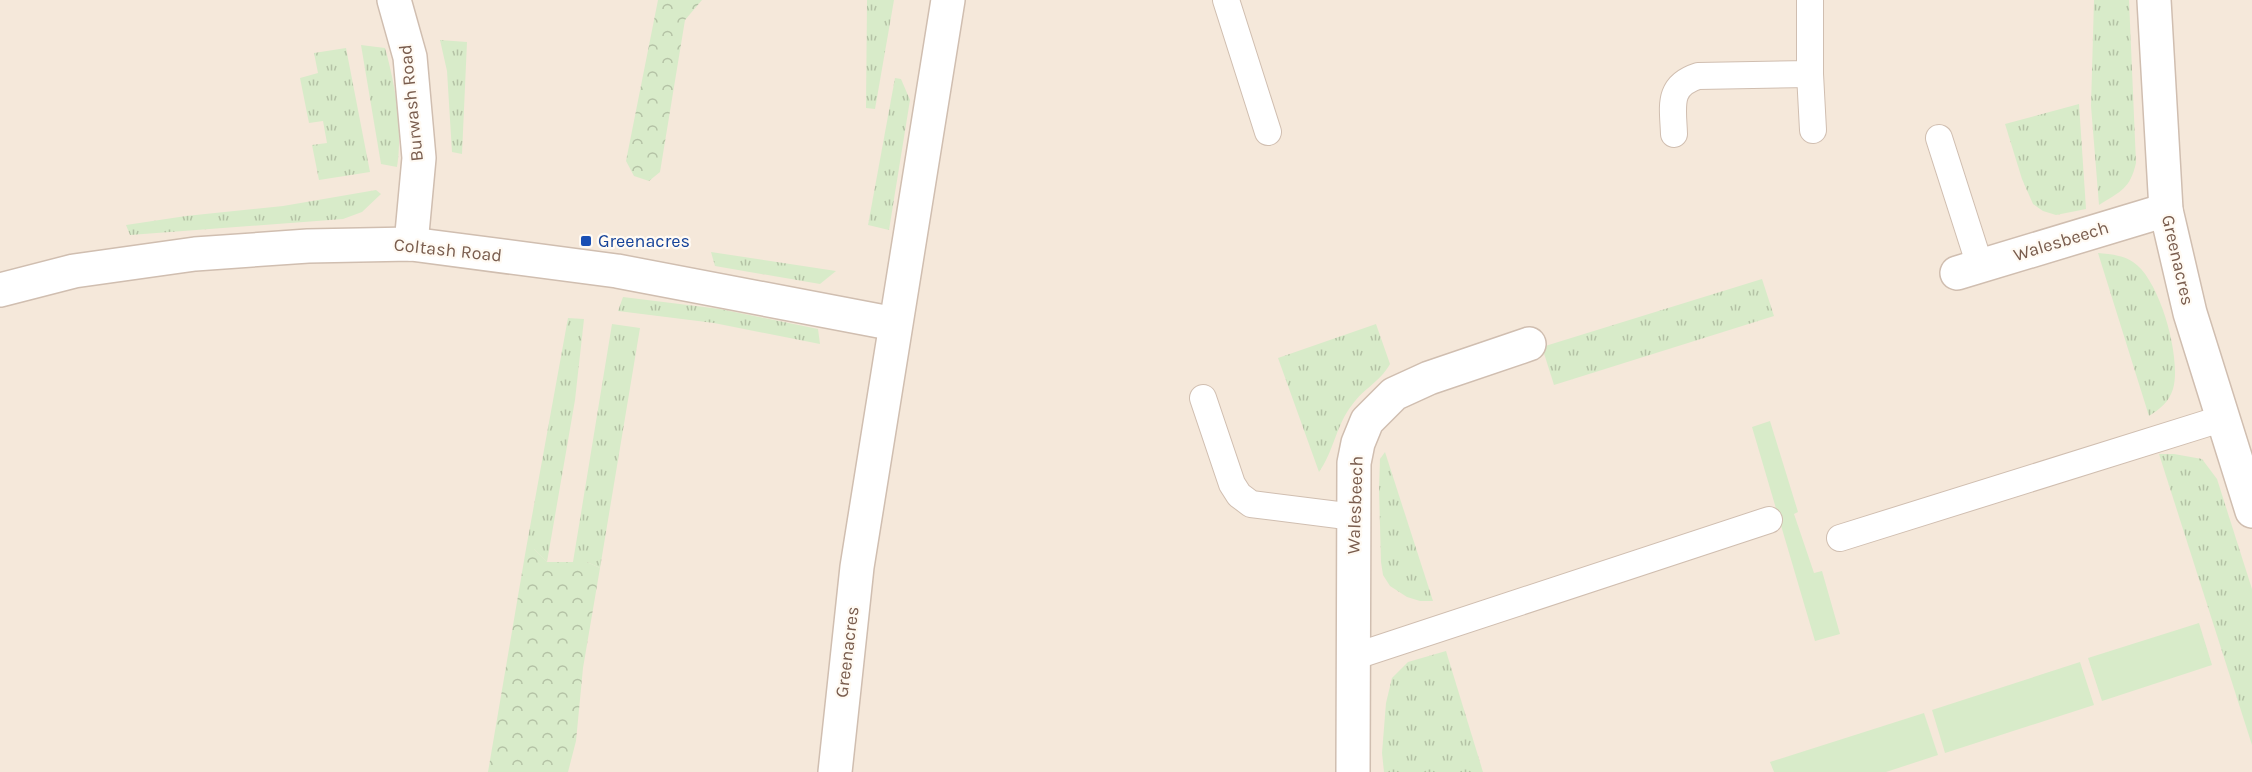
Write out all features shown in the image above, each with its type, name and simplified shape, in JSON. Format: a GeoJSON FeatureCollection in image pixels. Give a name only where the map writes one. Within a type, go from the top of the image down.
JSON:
{"type":"FeatureCollection","features":[{"type":"Feature","properties":{"kind":"street","name":"Burwash Road"},"geometry":{"type":"LineString","coordinates":[[394,0],[410,57],[419,159],[411,244]]}},
{"type":"Feature","properties":{"kind":"street","name":"Greenacres"},"geometry":{"type":"LineString","coordinates":[[835,772],[857,567],[894,324],[948,0]]}},
{"type":"Feature","properties":{"kind":"street","name":"Greenacres"},"geometry":{"type":"LineString","coordinates":[[2154,0],[2166,210],[2190,313],[2252,511]]}},
{"type":"Feature","properties":{"kind":"street","name":"Walesbeech"},"geometry":{"type":"LineString","coordinates":[[1969,269],[2166,210]]}},
{"type":"Feature","properties":{"kind":"street","name":"Coltash Road"},"geometry":{"type":"LineString","coordinates":[[0,290],[74,271],[195,254],[308,246],[411,244],[617,270],[894,324]]}},
{"type":"Feature","properties":{"kind":"street","name":"Walesbeech"},"geometry":{"type":"LineString","coordinates":[[1353,772],[1354,464],[1358,443],[1367,421],[1394,394],[1429,378],[1528,344]]}},
{"type":"Feature","properties":{"kind":"lane"},"geometry":{"type":"LineString","coordinates":[[1226,0],[1268,132]]}},
{"type":"Feature","properties":{"kind":"lane"},"geometry":{"type":"LineString","coordinates":[[1810,0],[1813,130]]}},
{"type":"Feature","properties":{"kind":"lane"},"geometry":{"type":"LineString","coordinates":[[1674,134],[1673,100],[1676,90],[1686,80],[1698,76],[1810,74]]}},
{"type":"Feature","properties":{"kind":"lane"},"geometry":{"type":"LineString","coordinates":[[1939,138],[1969,269]]}},
{"type":"Feature","properties":{"kind":"lane"},"geometry":{"type":"LineString","coordinates":[[1203,398],[1232,484],[1239,495],[1251,504],[1354,517]]}},
{"type":"Feature","properties":{"kind":"lane"},"geometry":{"type":"LineString","coordinates":[[1840,538],[2224,418]]}},
{"type":"Feature","properties":{"kind":"lane"},"geometry":{"type":"LineString","coordinates":[[1353,657],[1769,520]]}},
{"type":"Feature","properties":{"kind":"shaded area"},"geometry":{"type":"Polygon","coordinates":[[[0,0],[2252,0],[2252,772],[0,772],[0,0]]]}},
{"type":"Feature","properties":{"kind":"green space"},"geometry":{"type":"Polygon","coordinates":[[[658,0],[702,0],[685,20],[660,172],[649,181],[634,176],[626,161],[658,0]]]}},
{"type":"Feature","properties":{"kind":"green space"},"geometry":{"type":"Polygon","coordinates":[[[867,0],[894,0],[875,109],[866,108],[867,0]]]}},
{"type":"Feature","properties":{"kind":"green space"},"geometry":{"type":"Polygon","coordinates":[[[2094,0],[2129,0],[2136,163],[2131,179],[2124,188],[2099,205],[2091,106],[2094,0]]]}},
{"type":"Feature","properties":{"kind":"green space"},"geometry":{"type":"Polygon","coordinates":[[[440,40],[467,42],[462,154],[452,152],[447,71],[440,40]]]}},
{"type":"Feature","properties":{"kind":"green space"},"geometry":{"type":"Polygon","coordinates":[[[361,45],[385,48],[397,107],[399,153],[397,167],[381,164],[361,45]]]}},
{"type":"Feature","properties":{"kind":"green space"},"geometry":{"type":"Polygon","coordinates":[[[346,48],[370,172],[319,180],[312,145],[327,143],[323,121],[309,123],[300,78],[318,73],[314,53],[346,48]]]}},
{"type":"Feature","properties":{"kind":"green space"},"geometry":{"type":"Polygon","coordinates":[[[895,78],[901,79],[910,100],[889,230],[868,225],[895,78]]]}},
{"type":"Feature","properties":{"kind":"green space"},"geometry":{"type":"Polygon","coordinates":[[[2079,104],[2086,209],[2056,215],[2043,211],[2033,204],[2022,179],[2005,124],[2079,104]]]}},
{"type":"Feature","properties":{"kind":"green space"},"geometry":{"type":"Polygon","coordinates":[[[376,190],[381,194],[362,212],[343,219],[130,235],[126,225],[283,206],[376,190]]]}},
{"type":"Feature","properties":{"kind":"green space"},"geometry":{"type":"Polygon","coordinates":[[[711,252],[836,271],[820,284],[715,266],[711,252]]]}},
{"type":"Feature","properties":{"kind":"green space"},"geometry":{"type":"Polygon","coordinates":[[[2098,253],[2125,258],[2143,271],[2160,302],[2166,321],[2174,359],[2173,389],[2164,405],[2149,416],[2098,253]]]}},
{"type":"Feature","properties":{"kind":"green space"},"geometry":{"type":"Polygon","coordinates":[[[1762,279],[1774,316],[1554,385],[1542,347],[1762,279]]]}},
{"type":"Feature","properties":{"kind":"green space"},"geometry":{"type":"Polygon","coordinates":[[[623,297],[720,309],[818,329],[820,344],[714,323],[618,311],[623,297]]]}},
{"type":"Feature","properties":{"kind":"green space"},"geometry":{"type":"Polygon","coordinates":[[[568,318],[584,319],[575,400],[547,562],[534,549],[526,549],[568,318]]]}},
{"type":"Feature","properties":{"kind":"green space"},"geometry":{"type":"Polygon","coordinates":[[[612,324],[640,328],[600,568],[587,562],[573,562],[612,324]]]}},
{"type":"Feature","properties":{"kind":"green space"},"geometry":{"type":"Polygon","coordinates":[[[1376,324],[1390,364],[1347,413],[1319,472],[1278,358],[1376,324]]]}},
{"type":"Feature","properties":{"kind":"green space"},"geometry":{"type":"Polygon","coordinates":[[[1770,421],[1798,512],[1794,514],[1814,573],[1822,571],[1840,634],[1815,641],[1752,427],[1770,421]]]}},
{"type":"Feature","properties":{"kind":"green space"},"geometry":{"type":"Polygon","coordinates":[[[1385,452],[1433,601],[1420,601],[1407,597],[1390,586],[1383,575],[1379,489],[1380,459],[1385,452]]]}},
{"type":"Feature","properties":{"kind":"green space"},"geometry":{"type":"Polygon","coordinates":[[[2159,454],[2202,459],[2217,479],[2252,589],[2252,745],[2159,454]]]}},
{"type":"Feature","properties":{"kind":"green space"},"geometry":{"type":"Polygon","coordinates":[[[526,549],[534,549],[547,562],[587,562],[600,568],[583,668],[576,741],[568,772],[488,772],[526,549]]]}},
{"type":"Feature","properties":{"kind":"green space"},"geometry":{"type":"Polygon","coordinates":[[[2199,623],[2212,665],[2102,701],[2088,658],[2199,623]]]}},
{"type":"Feature","properties":{"kind":"green space"},"geometry":{"type":"Polygon","coordinates":[[[1446,651],[1483,772],[1384,772],[1382,753],[1386,703],[1392,678],[1408,662],[1446,651]]]}},
{"type":"Feature","properties":{"kind":"green space"},"geometry":{"type":"Polygon","coordinates":[[[2080,662],[2094,705],[1945,753],[1932,710],[2080,662]]]}},
{"type":"Feature","properties":{"kind":"green space"},"geometry":{"type":"Polygon","coordinates":[[[1924,713],[1938,755],[1886,772],[1774,772],[1770,762],[1924,713]]]}},
{"type":"Feature","properties":{"kind":"place","name":"Greenacres"},"geometry":{"type":"Point","coordinates":[586,241]}}]}
